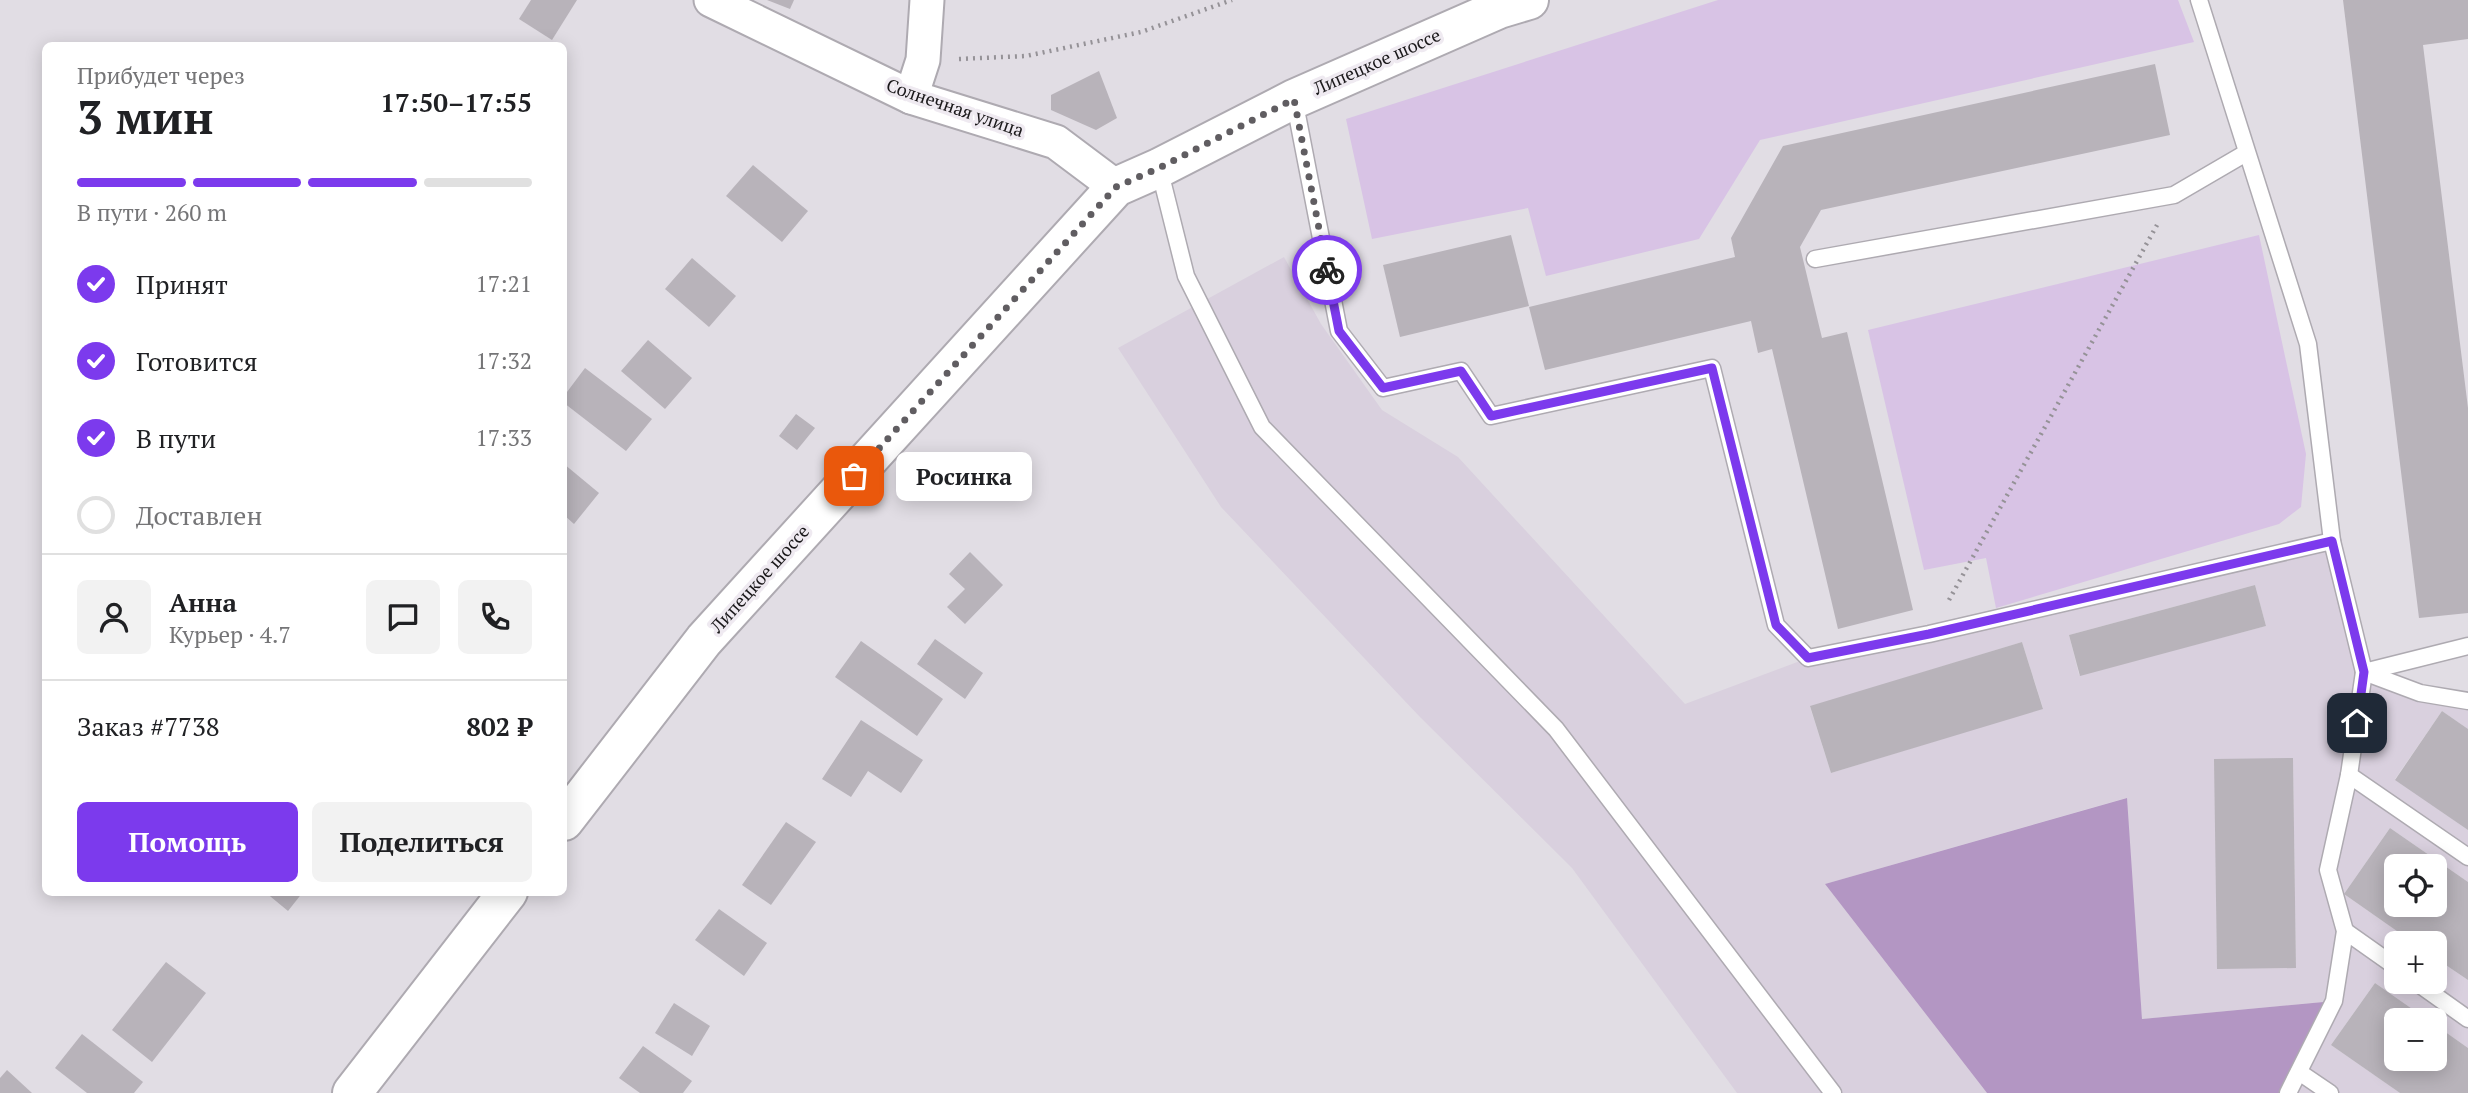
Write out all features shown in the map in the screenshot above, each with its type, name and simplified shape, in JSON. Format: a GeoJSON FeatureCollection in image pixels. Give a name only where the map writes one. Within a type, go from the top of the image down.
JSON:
{"type":"FeatureCollection","features":[{"type":"Feature","properties":{"kind":"main road","name":"Липецкое шоссе"},"geometry":{"type":"LineString","coordinates":[[567,817],[705,640],[1116,187],[1294,99],[1499,9],[1529,0]]}},
{"type":"Feature","properties":{"kind":"main road"},"geometry":{"type":"LineString","coordinates":[[352,1093],[505,896]]}},
{"type":"Feature","properties":{"kind":"street","name":"Солнечная улица"},"geometry":{"type":"LineString","coordinates":[[711,0],[911,97],[1056,142],[1116,187]]}},
{"type":"Feature","properties":{"kind":"street"},"geometry":{"type":"LineString","coordinates":[[911,97],[923,60],[927,0]]}},
{"type":"Feature","properties":{"kind":"lane"},"geometry":{"type":"LineString","coordinates":[[2199,0],[2308,344],[2332,541],[2364,672],[2349,775],[2328,870],[2345,930],[2334,1000],[2287,1093]]}},
{"type":"Feature","properties":{"kind":"lane"},"geometry":{"type":"LineString","coordinates":[[1294,99],[1339,331],[1383,388],[1461,371],[1491,416],[1712,368],[1776,625],[1808,658],[1929,634],[2332,541]]}},
{"type":"Feature","properties":{"kind":"lane"},"geometry":{"type":"LineString","coordinates":[[1815,259],[2174,195],[2246,153]]}},
{"type":"Feature","properties":{"kind":"lane"},"geometry":{"type":"LineString","coordinates":[[1159,168],[1186,276],[1262,427],[1556,729],[1833,1093]]}},
{"type":"Feature","properties":{"kind":"lane"},"geometry":{"type":"LineString","coordinates":[[2364,672],[2468,646]]}},
{"type":"Feature","properties":{"kind":"lane"},"geometry":{"type":"LineString","coordinates":[[2364,672],[2420,693],[2468,701]]}},
{"type":"Feature","properties":{"kind":"lane"},"geometry":{"type":"LineString","coordinates":[[2349,775],[2468,857]]}},
{"type":"Feature","properties":{"kind":"lane"},"geometry":{"type":"LineString","coordinates":[[2345,930],[2384,958]]}},
{"type":"Feature","properties":{"kind":"lane"},"geometry":{"type":"LineString","coordinates":[[2433,994],[2468,1019]]}},
{"type":"Feature","properties":{"kind":"lane"},"geometry":{"type":"LineString","coordinates":[[2299,1072],[2330,1093]]}},
{"type":"Feature","properties":{"kind":"path"},"geometry":{"type":"LineString","coordinates":[[923,60],[1026,56],[1141,32],[1232,0]]}},
{"type":"Feature","properties":{"kind":"path"},"geometry":{"type":"LineString","coordinates":[[1929,634],[2174,195]]}},
{"type":"Feature","properties":{"kind":"shaded area"},"geometry":{"type":"Polygon","coordinates":[[[1718,0],[2178,0],[2194,42],[1760,140],[1699,239],[1546,276],[1528,208],[1372,239],[1346,119],[1718,0]]]}},
{"type":"Feature","properties":{"kind":"shaded area"},"geometry":{"type":"Polygon","coordinates":[[[2259,235],[2306,454],[2301,507],[2279,524],[1996,608],[1986,558],[1924,570],[1868,330],[2259,235]]]}},
{"type":"Feature","properties":{"kind":"shaded area"},"geometry":{"type":"Polygon","coordinates":[[[1284,257],[1321,324],[1382,410],[1458,457],[1685,704],[1808,658],[2332,541],[2364,672],[2468,701],[2468,729],[2442,711],[2395,779],[2468,830],[2468,882],[2447,867],[2447,854],[2428,854],[2390,828],[2344,894],[2397,931],[2384,931],[2384,989],[2375,983],[2331,1045],[2400,1093],[2288,1093],[2334,1001],[2142,1019],[2126,798],[1825,884],[1987,1093],[1737,1093],[1572,868],[1420,717],[1221,507],[1118,348],[1284,257]],[[2255,585],[2069,635],[2079,675],[2266,626],[2255,585]],[[2022,642],[1810,707],[1831,773],[2043,708],[2022,642]],[[2215,759],[2217,968],[2296,968],[2293,759],[2215,759]]]}},
{"type":"Feature","properties":{"kind":"shaded area"},"geometry":{"type":"Polygon","coordinates":[[[2127,798],[2142,1019],[2334,1001],[2288,1093],[1987,1093],[1825,884],[2127,798]]]}},
{"type":"Feature","properties":{"kind":"shaded area"},"geometry":{"type":"Polygon","coordinates":[[[2447,966],[2468,980],[2468,1048],[2447,1033],[2447,1008],[2411,1008],[2391,994],[2447,994],[2447,966]]]}},
{"type":"Feature","properties":{"kind":"building"},"geometry":{"type":"Polygon","coordinates":[[[531,0],[577,0],[552,40],[519,19],[531,0]]]}},
{"type":"Feature","properties":{"kind":"building"},"geometry":{"type":"Polygon","coordinates":[[[767,0],[794,0],[790,9],[767,0]]]}},
{"type":"Feature","properties":{"kind":"building"},"geometry":{"type":"Polygon","coordinates":[[[2343,0],[2468,0],[2468,39],[2423,45],[2468,408],[2468,613],[2419,618],[2343,0]]]}},
{"type":"Feature","properties":{"kind":"building"},"geometry":{"type":"Polygon","coordinates":[[[2155,64],[2170,135],[1821,210],[1800,247],[1822,338],[1847,332],[1913,610],[1838,629],[1772,349],[1758,353],[1751,321],[1545,370],[1529,307],[1735,257],[1731,238],[1783,146],[2155,64]]]}},
{"type":"Feature","properties":{"kind":"building"},"geometry":{"type":"Polygon","coordinates":[[[1099,71],[1117,118],[1096,130],[1051,110],[1051,95],[1099,71]]]}},
{"type":"Feature","properties":{"kind":"building"},"geometry":{"type":"Polygon","coordinates":[[[753,165],[808,211],[782,242],[726,196],[753,165]]]}},
{"type":"Feature","properties":{"kind":"building"},"geometry":{"type":"Polygon","coordinates":[[[1511,235],[1529,306],[1400,337],[1383,265],[1511,235]]]}},
{"type":"Feature","properties":{"kind":"building"},"geometry":{"type":"Polygon","coordinates":[[[692,258],[736,296],[709,327],[665,289],[692,258]]]}},
{"type":"Feature","properties":{"kind":"building"},"geometry":{"type":"Polygon","coordinates":[[[648,340],[692,378],[665,409],[621,371],[648,340]]]}},
{"type":"Feature","properties":{"kind":"building"},"geometry":{"type":"Polygon","coordinates":[[[585,368],[652,419],[626,451],[567,405],[567,392],[585,368]]]}},
{"type":"Feature","properties":{"kind":"building"},"geometry":{"type":"Polygon","coordinates":[[[796,414],[815,428],[797,450],[779,436],[796,414]]]}},
{"type":"Feature","properties":{"kind":"building"},"geometry":{"type":"Polygon","coordinates":[[[567,466],[599,493],[574,524],[567,518],[567,466]]]}},
{"type":"Feature","properties":{"kind":"building"},"geometry":{"type":"Polygon","coordinates":[[[970,552],[1003,585],[965,624],[947,607],[965,589],[949,574],[970,552]]]}},
{"type":"Feature","properties":{"kind":"building"},"geometry":{"type":"Polygon","coordinates":[[[2255,585],[2266,626],[2080,676],[2069,635],[2255,585]]]}},
{"type":"Feature","properties":{"kind":"building"},"geometry":{"type":"Polygon","coordinates":[[[935,639],[983,673],[965,699],[917,664],[935,639]]]}},
{"type":"Feature","properties":{"kind":"building"},"geometry":{"type":"Polygon","coordinates":[[[861,641],[943,699],[917,736],[835,677],[861,641]]]}},
{"type":"Feature","properties":{"kind":"building"},"geometry":{"type":"Polygon","coordinates":[[[2022,642],[2043,709],[1831,773],[1810,706],[2022,642]]]}},
{"type":"Feature","properties":{"kind":"building"},"geometry":{"type":"Polygon","coordinates":[[[2442,711],[2468,729],[2468,830],[2395,780],[2442,711]]]}},
{"type":"Feature","properties":{"kind":"building"},"geometry":{"type":"Polygon","coordinates":[[[861,720],[923,760],[901,793],[868,771],[851,797],[822,779],[861,720]]]}},
{"type":"Feature","properties":{"kind":"building"},"geometry":{"type":"Polygon","coordinates":[[[2293,758],[2296,968],[2217,969],[2214,759],[2293,758]]]}},
{"type":"Feature","properties":{"kind":"building"},"geometry":{"type":"Polygon","coordinates":[[[786,822],[816,842],[771,905],[742,885],[786,822]]]}},
{"type":"Feature","properties":{"kind":"building"},"geometry":{"type":"Polygon","coordinates":[[[2390,828],[2428,854],[2384,854],[2384,917],[2447,917],[2447,867],[2468,882],[2468,980],[2447,966],[2447,931],[2397,931],[2344,894],[2390,828]]]}},
{"type":"Feature","properties":{"kind":"building"},"geometry":{"type":"Polygon","coordinates":[[[270,896],[300,896],[288,911],[270,896]]]}},
{"type":"Feature","properties":{"kind":"building"},"geometry":{"type":"Polygon","coordinates":[[[719,909],[767,943],[744,976],[695,940],[719,909]]]}},
{"type":"Feature","properties":{"kind":"building"},"geometry":{"type":"Polygon","coordinates":[[[166,962],[206,993],[152,1062],[112,1030],[166,962]]]}},
{"type":"Feature","properties":{"kind":"building"},"geometry":{"type":"Polygon","coordinates":[[[2375,983],[2384,989],[2384,994],[2391,994],[2411,1008],[2384,1008],[2384,1071],[2447,1071],[2447,1033],[2468,1048],[2468,1093],[2400,1093],[2331,1045],[2375,983]]]}},
{"type":"Feature","properties":{"kind":"building"},"geometry":{"type":"Polygon","coordinates":[[[674,1003],[710,1026],[692,1056],[655,1033],[674,1003]]]}},
{"type":"Feature","properties":{"kind":"building"},"geometry":{"type":"Polygon","coordinates":[[[82,1034],[143,1082],[134,1093],[87,1093],[55,1068],[82,1034]]]}},
{"type":"Feature","properties":{"kind":"building"},"geometry":{"type":"Polygon","coordinates":[[[643,1046],[692,1081],[683,1093],[640,1093],[619,1078],[643,1046]]]}},
{"type":"Feature","properties":{"kind":"building"},"geometry":{"type":"Polygon","coordinates":[[[7,1070],[32,1093],[0,1093],[0,1078],[7,1070]]]}},
{"type":"Feature","properties":{"kind":"way so far"},"geometry":{"type":"LineString","coordinates":[[854,476],[1116,187],[1294,99],[1327,270]]}},
{"type":"Feature","properties":{"kind":"place","name":"Росинка"},"geometry":{"type":"Point","coordinates":[854,476]}},
{"type":"Feature","properties":{"kind":"route"},"geometry":{"type":"LineString","coordinates":[[1327,270],[1339,331],[1383,388],[1461,371],[1491,416],[1712,368],[1776,625],[1808,658],[1929,634],[2332,541],[2364,672],[2357,723]]}}]}
